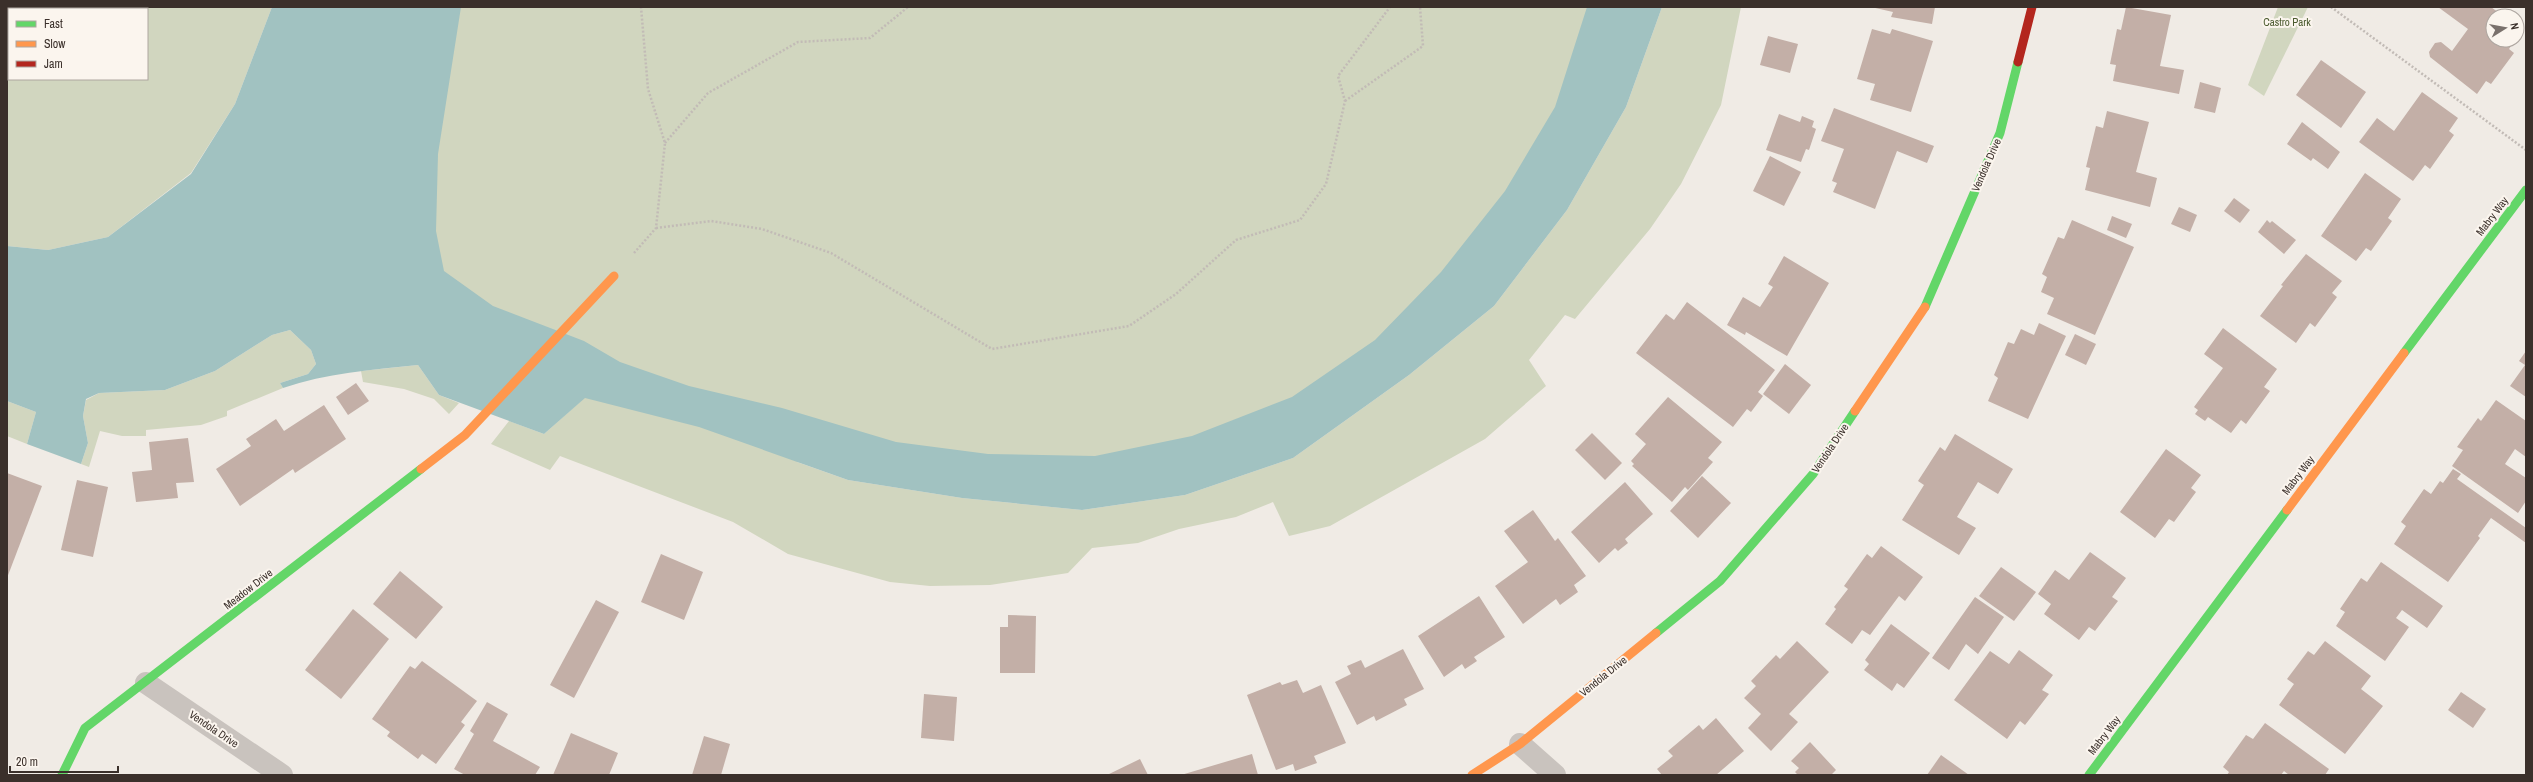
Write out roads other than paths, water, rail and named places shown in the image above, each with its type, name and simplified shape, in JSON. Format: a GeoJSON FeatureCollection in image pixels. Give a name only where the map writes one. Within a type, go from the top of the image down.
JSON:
{"type":"FeatureCollection","features":[{"type":"Feature","properties":{"kind":"street","name":"Vendola Drive"},"geometry":{"type":"LineString","coordinates":[[1472,775],[1520,744],[1720,581],[1813,474],[1924,307],[2000,133],[2032,7]]}},
{"type":"Feature","properties":{"kind":"street","name":"Mabry Way"},"geometry":{"type":"LineString","coordinates":[[2089,775],[2526,190]]}},
{"type":"Feature","properties":{"kind":"street","name":"Meadow Drive"},"geometry":{"type":"LineString","coordinates":[[62,775],[85,728],[146,683],[465,435],[614,276]]}},
{"type":"Feature","properties":{"kind":"street","name":"Vendola Drive"},"geometry":{"type":"LineString","coordinates":[[146,683],[282,775]]}},
{"type":"Feature","properties":{"kind":"street"},"geometry":{"type":"LineString","coordinates":[[1520,744],[1556,775]]}},
{"type":"Feature","properties":{"kind":"water"},"geometry":{"type":"Polygon","coordinates":[[[272,7],[461,7],[438,154],[436,231],[444,271],[493,306],[584,341],[620,362],[689,386],[782,408],[896,442],[988,454],[1095,456],[1192,436],[1292,397],[1375,340],[1441,272],[1505,191],[1555,107],[1587,7],[1662,7],[1626,107],[1567,210],[1494,306],[1409,375],[1293,458],[1185,495],[1082,510],[962,498],[848,480],[699,427],[585,398],[544,434],[439,395],[418,365],[332,375],[283,388],[280,383],[308,374],[316,364],[311,350],[290,330],[272,335],[215,371],[165,390],[99,393],[86,399],[83,416],[88,443],[81,464],[27,444],[36,412],[7,401],[7,246],[48,250],[108,237],[191,174],[235,104],[272,7]]]}},
{"type":"Feature","properties":{"kind":"park label","name":"Castro Park"},"geometry":{"type":"Point","coordinates":[2287,22]}}]}
